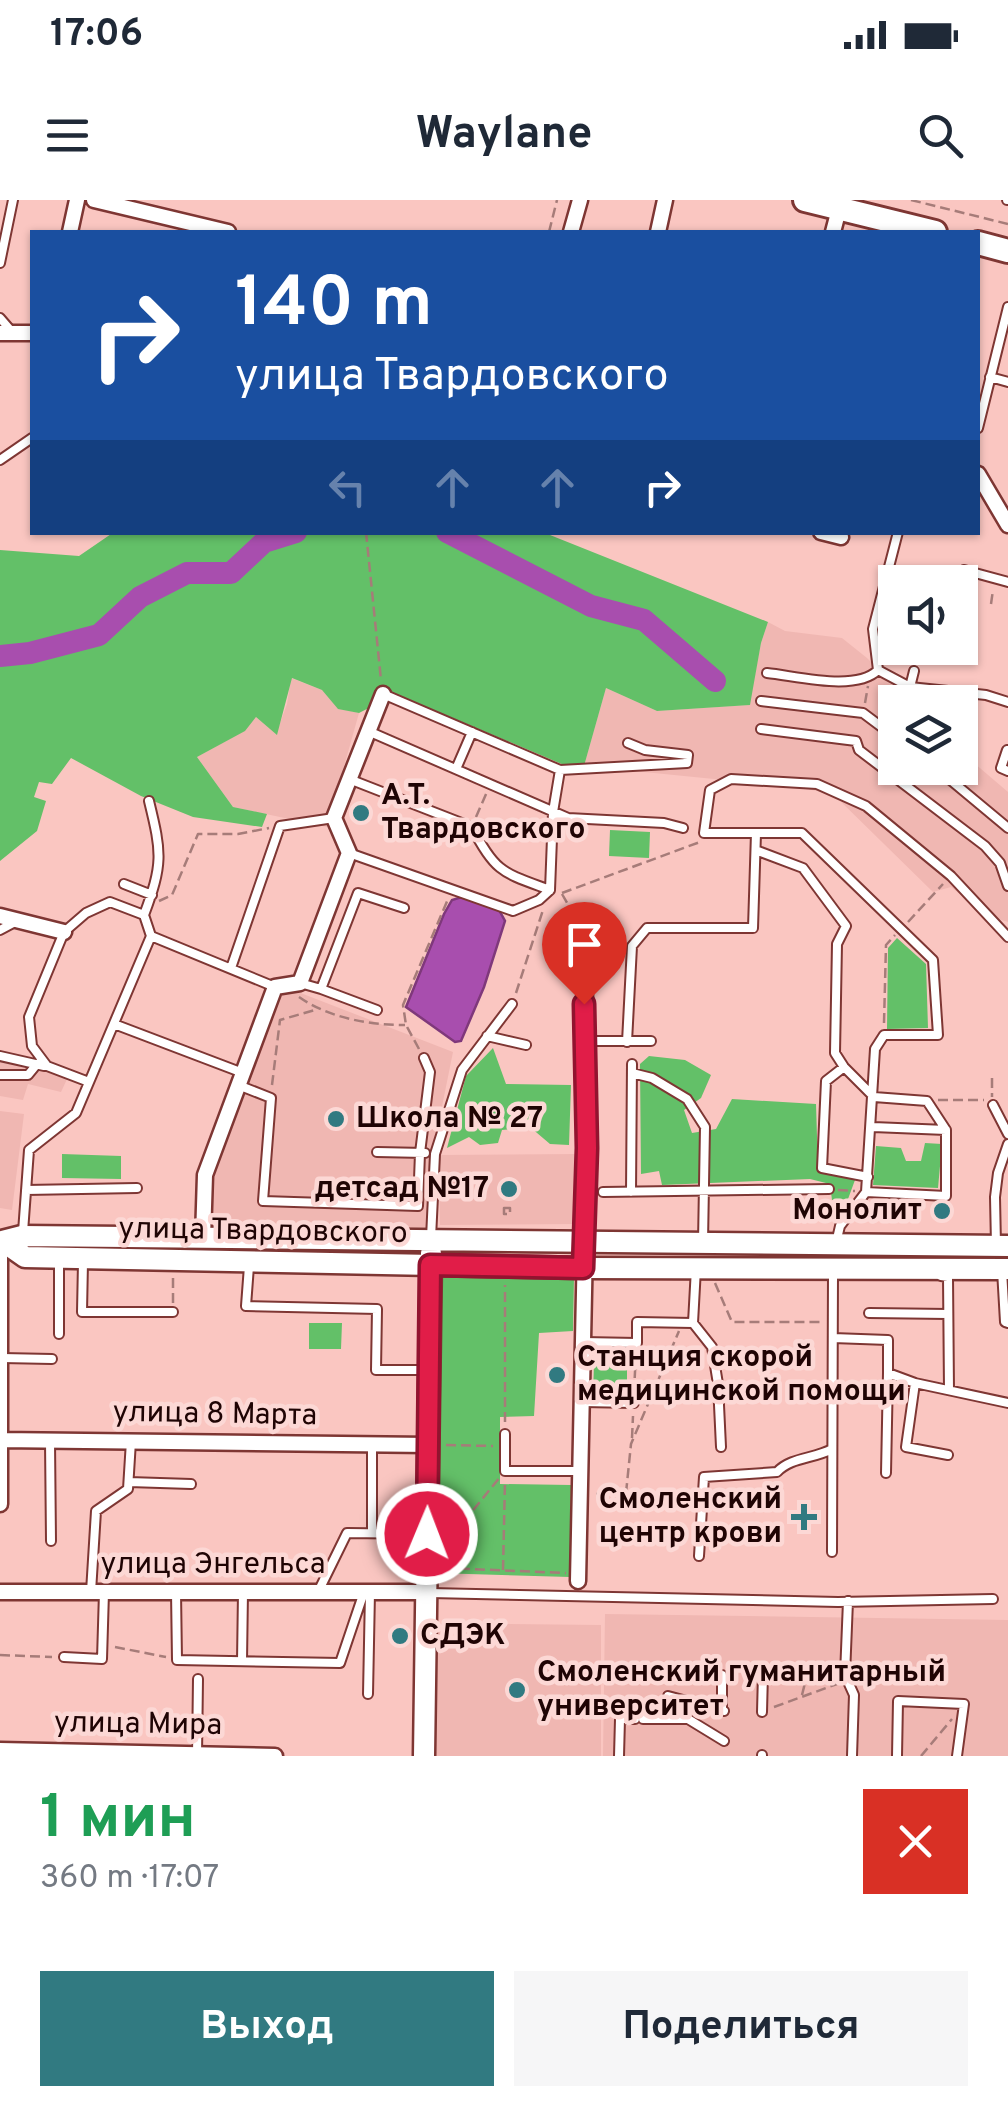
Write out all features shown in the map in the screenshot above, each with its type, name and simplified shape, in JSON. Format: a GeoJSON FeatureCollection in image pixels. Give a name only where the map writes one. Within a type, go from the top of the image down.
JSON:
{"type":"FeatureCollection","features":[{"type":"Feature","properties":{"kind":"main road"},"geometry":{"type":"LineString","coordinates":[[804,200],[927,230]]}},
{"type":"Feature","properties":{"kind":"main road"},"geometry":{"type":"LineString","coordinates":[[980,244],[1008,251]]}},
{"type":"Feature","properties":{"kind":"street"},"geometry":{"type":"LineString","coordinates":[[70,230],[77,200]]}},
{"type":"Feature","properties":{"kind":"street"},"geometry":{"type":"LineString","coordinates":[[94,200],[220,230]]}},
{"type":"Feature","properties":{"kind":"street"},"geometry":{"type":"LineString","coordinates":[[571,230],[580,200]]}},
{"type":"Feature","properties":{"kind":"street"},"geometry":{"type":"LineString","coordinates":[[658,230],[665,200]]}},
{"type":"Feature","properties":{"kind":"street"},"geometry":{"type":"LineString","coordinates":[[834,230],[839,208]]}},
{"type":"Feature","properties":{"kind":"street"},"geometry":{"type":"LineString","coordinates":[[980,477],[1008,525]]}},
{"type":"Feature","properties":{"kind":"street"},"geometry":{"type":"LineString","coordinates":[[832,535],[841,538]]}},
{"type":"Feature","properties":{"kind":"street"},"geometry":{"type":"LineString","coordinates":[[203,1238],[205,1174],[241,1079],[349,853],[334,818],[383,694]]}},
{"type":"Feature","properties":{"kind":"street"},"geometry":{"type":"LineString","coordinates":[[0,916],[64,932]]}},
{"type":"Feature","properties":{"kind":"street"},"geometry":{"type":"LineString","coordinates":[[578,1583],[587,1148],[584,931]]}},
{"type":"Feature","properties":{"kind":"street"},"geometry":{"type":"LineString","coordinates":[[0,1504],[1,1350],[8,1239]]}},
{"type":"Feature","properties":{"kind":"street","name":"улица Твардовского"},"geometry":{"type":"LineString","coordinates":[[8,1239],[1002,1246]]}},
{"type":"Feature","properties":{"kind":"street","name":"улица Твардовского"},"geometry":{"type":"LineString","coordinates":[[8,1239],[25,1257],[704,1272],[1005,1269]]}},
{"type":"Feature","properties":{"kind":"street"},"geometry":{"type":"LineString","coordinates":[[424,1756],[426,1568],[435,1540],[428,1370],[431,1240]]}},
{"type":"Feature","properties":{"kind":"street"},"geometry":{"type":"LineString","coordinates":[[834,1268],[836,1244]]}},
{"type":"Feature","properties":{"kind":"street","name":"улица 8 Марта"},"geometry":{"type":"LineString","coordinates":[[1,1440],[429,1444]]}},
{"type":"Feature","properties":{"kind":"street","name":"улица Энгельса"},"geometry":{"type":"LineString","coordinates":[[0,1592],[426,1592]]}},
{"type":"Feature","properties":{"kind":"street","name":"улица Мира"},"geometry":{"type":"LineString","coordinates":[[0,1750],[275,1756]]}},
{"type":"Feature","properties":{"kind":"lane"},"geometry":{"type":"LineString","coordinates":[[0,264],[13,200]]}},
{"type":"Feature","properties":{"kind":"lane"},"geometry":{"type":"LineString","coordinates":[[980,420],[1008,307]]}},
{"type":"Feature","properties":{"kind":"lane"},"geometry":{"type":"LineString","coordinates":[[0,318],[7,333]]}},
{"type":"Feature","properties":{"kind":"lane"},"geometry":{"type":"LineString","coordinates":[[990,378],[1008,382]]}},
{"type":"Feature","properties":{"kind":"lane"},"geometry":{"type":"LineString","coordinates":[[0,460],[30,439]]}},
{"type":"Feature","properties":{"kind":"lane"},"geometry":{"type":"LineString","coordinates":[[767,673],[854,682],[869,680],[878,670],[873,629],[897,535]]}},
{"type":"Feature","properties":{"kind":"lane"},"geometry":{"type":"LineString","coordinates":[[978,574],[1008,582]]}},
{"type":"Feature","properties":{"kind":"lane"},"geometry":{"type":"LineString","coordinates":[[878,670],[908,685]]}},
{"type":"Feature","properties":{"kind":"lane"},"geometry":{"type":"LineString","coordinates":[[910,685],[914,671]]}},
{"type":"Feature","properties":{"kind":"lane"},"geometry":{"type":"LineString","coordinates":[[383,694],[560,770],[687,763],[688,755],[628,744]]}},
{"type":"Feature","properties":{"kind":"lane"},"geometry":{"type":"LineString","coordinates":[[978,694],[1008,702]]}},
{"type":"Feature","properties":{"kind":"lane"},"geometry":{"type":"LineString","coordinates":[[760,701],[863,713],[878,724]]}},
{"type":"Feature","properties":{"kind":"lane"},"geometry":{"type":"LineString","coordinates":[[761,729],[856,741],[859,750],[985,846],[1000,862],[1008,886]]}},
{"type":"Feature","properties":{"kind":"lane"},"geometry":{"type":"LineString","coordinates":[[368,731],[568,818],[683,828]]}},
{"type":"Feature","properties":{"kind":"lane"},"geometry":{"type":"LineString","coordinates":[[456,769],[472,732]]}},
{"type":"Feature","properties":{"kind":"lane"},"geometry":{"type":"LineString","coordinates":[[1007,750],[1001,768],[1008,771]]}},
{"type":"Feature","properties":{"kind":"lane"},"geometry":{"type":"LineString","coordinates":[[349,853],[513,911],[539,900],[550,890],[553,812],[560,770]]}},
{"type":"Feature","properties":{"kind":"lane"},"geometry":{"type":"LineString","coordinates":[[349,779],[472,828],[488,860],[503,872],[550,890]]}},
{"type":"Feature","properties":{"kind":"lane"},"geometry":{"type":"LineString","coordinates":[[836,1244],[840,1226],[866,1192],[876,1049],[884,1035],[938,1035],[932,960],[802,833],[704,832],[710,790],[731,779],[817,784],[866,806],[950,876],[1006,932]]}},
{"type":"Feature","properties":{"kind":"lane"},"geometry":{"type":"LineString","coordinates":[[956,785],[1008,828]]}},
{"type":"Feature","properties":{"kind":"lane"},"geometry":{"type":"LineString","coordinates":[[8,1239],[26,1190],[28,1150],[76,1113],[151,936],[144,916],[158,878],[161,849],[149,802]]}},
{"type":"Feature","properties":{"kind":"lane"},"geometry":{"type":"LineString","coordinates":[[231,968],[280,826],[334,818]]}},
{"type":"Feature","properties":{"kind":"lane"},"geometry":{"type":"LineString","coordinates":[[627,1042],[632,946],[647,928],[753,928],[756,833]]}},
{"type":"Feature","properties":{"kind":"lane"},"geometry":{"type":"LineString","coordinates":[[758,852],[803,868],[846,926],[837,944],[835,1053],[844,1067],[874,1098],[927,1100],[946,1130],[946,1196],[866,1192]]}},
{"type":"Feature","properties":{"kind":"lane"},"geometry":{"type":"LineString","coordinates":[[124,884],[150,899]]}},
{"type":"Feature","properties":{"kind":"lane"},"geometry":{"type":"LineString","coordinates":[[321,989],[358,893],[404,908]]}},
{"type":"Feature","properties":{"kind":"lane"},"geometry":{"type":"LineString","coordinates":[[42,1065],[32,1046],[29,1017],[64,932],[86,914],[110,902],[144,916]]}},
{"type":"Feature","properties":{"kind":"lane"},"geometry":{"type":"LineString","coordinates":[[1006,932],[1008,916]]}},
{"type":"Feature","properties":{"kind":"lane"},"geometry":{"type":"LineString","coordinates":[[0,930],[19,920]]}},
{"type":"Feature","properties":{"kind":"lane"},"geometry":{"type":"LineString","coordinates":[[151,936],[231,968],[287,985],[321,989],[377,1010]]}},
{"type":"Feature","properties":{"kind":"lane"},"geometry":{"type":"LineString","coordinates":[[431,1240],[434,1154],[462,1070],[512,1004]]}},
{"type":"Feature","properties":{"kind":"lane"},"geometry":{"type":"LineString","coordinates":[[114,1024],[241,1079],[270,1098],[263,1201],[418,1206],[430,1072],[424,1058]]}},
{"type":"Feature","properties":{"kind":"lane"},"geometry":{"type":"LineString","coordinates":[[488,1036],[526,1045]]}},
{"type":"Feature","properties":{"kind":"lane"},"geometry":{"type":"LineString","coordinates":[[584,1040],[651,1042]]}},
{"type":"Feature","properties":{"kind":"lane"},"geometry":{"type":"LineString","coordinates":[[0,1056],[42,1065],[90,1082]]}},
{"type":"Feature","properties":{"kind":"lane"},"geometry":{"type":"LineString","coordinates":[[0,1075],[28,1075],[42,1065]]}},
{"type":"Feature","properties":{"kind":"lane"},"geometry":{"type":"LineString","coordinates":[[844,1067],[826,1081],[822,1168],[868,1176]]}},
{"type":"Feature","properties":{"kind":"lane"},"geometry":{"type":"LineString","coordinates":[[631,1192],[632,1069],[686,1099],[705,1127],[703,1242]]}},
{"type":"Feature","properties":{"kind":"lane"},"geometry":{"type":"LineString","coordinates":[[993,1100],[1008,1134]]}},
{"type":"Feature","properties":{"kind":"lane"},"geometry":{"type":"LineString","coordinates":[[872,1127],[946,1130]]}},
{"type":"Feature","properties":{"kind":"lane"},"geometry":{"type":"LineString","coordinates":[[1002,1246],[995,1197],[1008,1144]]}},
{"type":"Feature","properties":{"kind":"lane"},"geometry":{"type":"LineString","coordinates":[[377,1152],[434,1154]]}},
{"type":"Feature","properties":{"kind":"lane"},"geometry":{"type":"LineString","coordinates":[[26,1190],[138,1188]]}},
{"type":"Feature","properties":{"kind":"lane"},"geometry":{"type":"LineString","coordinates":[[603,1192],[828,1190]]}},
{"type":"Feature","properties":{"kind":"lane"},"geometry":{"type":"LineString","coordinates":[[58,1334],[59,1258]]}},
{"type":"Feature","properties":{"kind":"lane"},"geometry":{"type":"LineString","coordinates":[[84,1258],[82,1312],[172,1312]]}},
{"type":"Feature","properties":{"kind":"lane"},"geometry":{"type":"LineString","coordinates":[[249,1261],[246,1306],[377,1309],[376,1370],[428,1370]]}},
{"type":"Feature","properties":{"kind":"lane"},"geometry":{"type":"LineString","coordinates":[[832,1552],[834,1268]]}},
{"type":"Feature","properties":{"kind":"lane"},"geometry":{"type":"LineString","coordinates":[[897,1269],[948,1276],[949,1390]]}},
{"type":"Feature","properties":{"kind":"lane"},"geometry":{"type":"LineString","coordinates":[[1005,1269],[1008,1322]]}},
{"type":"Feature","properties":{"kind":"lane"},"geometry":{"type":"LineString","coordinates":[[688,1322],[704,1272]]}},
{"type":"Feature","properties":{"kind":"lane"},"geometry":{"type":"LineString","coordinates":[[869,1312],[948,1314]]}},
{"type":"Feature","properties":{"kind":"lane"},"geometry":{"type":"LineString","coordinates":[[582,1342],[636,1343],[638,1322],[688,1322],[712,1348],[718,1384],[720,1447]]}},
{"type":"Feature","properties":{"kind":"lane"},"geometry":{"type":"LineString","coordinates":[[833,1338],[888,1340],[886,1474]]}},
{"type":"Feature","properties":{"kind":"lane"},"geometry":{"type":"LineString","coordinates":[[1,1350],[52,1359]]}},
{"type":"Feature","properties":{"kind":"lane"},"geometry":{"type":"LineString","coordinates":[[888,1374],[1008,1404]]}},
{"type":"Feature","properties":{"kind":"lane"},"geometry":{"type":"LineString","coordinates":[[915,1383],[906,1447],[948,1455]]}},
{"type":"Feature","properties":{"kind":"lane"},"geometry":{"type":"LineString","coordinates":[[581,1402],[634,1403]]}},
{"type":"Feature","properties":{"kind":"lane"},"geometry":{"type":"LineString","coordinates":[[505,1434],[505,1471],[580,1471]]}},
{"type":"Feature","properties":{"kind":"lane"},"geometry":{"type":"LineString","coordinates":[[50,1440],[51,1541]]}},
{"type":"Feature","properties":{"kind":"lane"},"geometry":{"type":"LineString","coordinates":[[64,1657],[102,1658],[96,1511],[128,1489],[131,1442]]}},
{"type":"Feature","properties":{"kind":"lane"},"geometry":{"type":"LineString","coordinates":[[372,1444],[372,1533]]}},
{"type":"Feature","properties":{"kind":"lane"},"geometry":{"type":"LineString","coordinates":[[699,1556],[704,1477],[776,1472],[785,1463],[832,1449]]}},
{"type":"Feature","properties":{"kind":"lane"},"geometry":{"type":"LineString","coordinates":[[129,1482],[191,1484]]}},
{"type":"Feature","properties":{"kind":"lane"},"geometry":{"type":"LineString","coordinates":[[318,1592],[347,1533],[435,1540]]}},
{"type":"Feature","properties":{"kind":"lane"},"geometry":{"type":"LineString","coordinates":[[426,1592],[578,1583],[848,1602],[993,1599]]}},
{"type":"Feature","properties":{"kind":"lane"},"geometry":{"type":"LineString","coordinates":[[176,1592],[177,1660],[340,1663],[367,1592]]}},
{"type":"Feature","properties":{"kind":"lane"},"geometry":{"type":"LineString","coordinates":[[242,1661],[243,1592]]}},
{"type":"Feature","properties":{"kind":"lane"},"geometry":{"type":"LineString","coordinates":[[367,1592],[368,1694]]}},
{"type":"Feature","properties":{"kind":"lane"},"geometry":{"type":"LineString","coordinates":[[848,1602],[845,1675],[854,1695],[852,1756]]}},
{"type":"Feature","properties":{"kind":"lane"},"geometry":{"type":"LineString","coordinates":[[762,1712],[763,1673]]}},
{"type":"Feature","properties":{"kind":"lane"},"geometry":{"type":"LineString","coordinates":[[668,1696],[723,1711],[722,1674]]}},
{"type":"Feature","properties":{"kind":"lane"},"geometry":{"type":"LineString","coordinates":[[197,1755],[198,1680]]}},
{"type":"Feature","properties":{"kind":"lane"},"geometry":{"type":"LineString","coordinates":[[897,1756],[898,1701],[964,1704],[956,1756]]}},
{"type":"Feature","properties":{"kind":"lane"},"geometry":{"type":"LineString","coordinates":[[620,1756],[620,1718],[688,1720],[724,1740]]}},
{"type":"Feature","properties":{"kind":"path"},"geometry":{"type":"LineString","coordinates":[[550,230],[557,200]]}},
{"type":"Feature","properties":{"kind":"path"},"geometry":{"type":"LineString","coordinates":[[911,200],[1008,224]]}},
{"type":"Feature","properties":{"kind":"path"},"geometry":{"type":"LineString","coordinates":[[366,535],[383,694]]}},
{"type":"Feature","properties":{"kind":"path"},"geometry":{"type":"LineString","coordinates":[[991,604],[996,579]]}},
{"type":"Feature","properties":{"kind":"path"},"geometry":{"type":"LineString","coordinates":[[863,713],[869,680]]}},
{"type":"Feature","properties":{"kind":"path"},"geometry":{"type":"LineString","coordinates":[[472,828],[482,802]]}},
{"type":"Feature","properties":{"kind":"path"},"geometry":{"type":"LineString","coordinates":[[150,899],[172,895],[198,834],[238,834],[280,826]]}},
{"type":"Feature","properties":{"kind":"path"},"geometry":{"type":"LineString","coordinates":[[512,1004],[550,890],[561,893],[703,841],[704,832]]}},
{"type":"Feature","properties":{"kind":"path"},"geometry":{"type":"LineString","coordinates":[[884,1035],[886,946],[950,876]]}},
{"type":"Feature","properties":{"kind":"path"},"geometry":{"type":"LineString","coordinates":[[424,1058],[406,1025],[403,1005],[452,889]]}},
{"type":"Feature","properties":{"kind":"path"},"geometry":{"type":"LineString","coordinates":[[561,893],[584,931]]}},
{"type":"Feature","properties":{"kind":"path"},"geometry":{"type":"LineString","coordinates":[[287,985],[317,1009],[379,1025],[406,1025]]}},
{"type":"Feature","properties":{"kind":"path"},"geometry":{"type":"LineString","coordinates":[[270,1098],[280,1020],[317,1009]]}},
{"type":"Feature","properties":{"kind":"path"},"geometry":{"type":"LineString","coordinates":[[927,1100],[993,1100],[992,1078]]}},
{"type":"Feature","properties":{"kind":"path"},"geometry":{"type":"LineString","coordinates":[[828,1190],[866,1192]]}},
{"type":"Feature","properties":{"kind":"path"},"geometry":{"type":"LineString","coordinates":[[508,1197],[508,1207]]}},
{"type":"Feature","properties":{"kind":"path"},"geometry":{"type":"LineString","coordinates":[[172,1312],[174,1260]]}},
{"type":"Feature","properties":{"kind":"path"},"geometry":{"type":"LineString","coordinates":[[505,1266],[505,1434]]}},
{"type":"Feature","properties":{"kind":"path"},"geometry":{"type":"LineString","coordinates":[[704,1272],[732,1322],[833,1322]]}},
{"type":"Feature","properties":{"kind":"path"},"geometry":{"type":"LineString","coordinates":[[579,1495],[626,1493],[632,1444],[653,1388],[688,1322]]}},
{"type":"Feature","properties":{"kind":"path"},"geometry":{"type":"LineString","coordinates":[[634,1403],[653,1388]]}},
{"type":"Feature","properties":{"kind":"path"},"geometry":{"type":"LineString","coordinates":[[429,1444],[504,1446]]}},
{"type":"Feature","properties":{"kind":"path"},"geometry":{"type":"LineString","coordinates":[[435,1540],[505,1471]]}},
{"type":"Feature","properties":{"kind":"path"},"geometry":{"type":"LineString","coordinates":[[503,1570],[505,1471]]}},
{"type":"Feature","properties":{"kind":"path"},"geometry":{"type":"LineString","coordinates":[[426,1568],[503,1570],[578,1583]]}},
{"type":"Feature","properties":{"kind":"path"},"geometry":{"type":"LineString","coordinates":[[103,1644],[177,1660]]}},
{"type":"Feature","properties":{"kind":"path"},"geometry":{"type":"LineString","coordinates":[[0,1655],[64,1657]]}},
{"type":"Feature","properties":{"kind":"path"},"geometry":{"type":"LineString","coordinates":[[802,1697],[808,1671]]}},
{"type":"Feature","properties":{"kind":"path"},"geometry":{"type":"LineString","coordinates":[[762,1712],[847,1680]]}},
{"type":"Feature","properties":{"kind":"path"},"geometry":{"type":"LineString","coordinates":[[922,1756],[964,1704]]}},
{"type":"Feature","properties":{"kind":"shaded area"},"geometry":{"type":"Polygon","coordinates":[[[768,622],[785,631],[842,638],[894,685],[878,685],[878,785],[978,785],[978,766],[1008,792],[1008,922],[985,915],[951,887],[933,892],[833,794],[584,766],[606,688],[657,711],[749,705],[768,622]]]}},
{"type":"Feature","properties":{"kind":"shaded area"},"geometry":{"type":"Polygon","coordinates":[[[291,678],[322,690],[338,708],[359,713],[327,827],[233,807],[197,757],[244,731],[256,717],[276,734],[291,678]]]}},
{"type":"Feature","properties":{"kind":"shaded area"},"geometry":{"type":"Polygon","coordinates":[[[465,896],[499,910],[505,921],[484,987],[461,1041],[455,1042],[406,1007],[444,914],[452,900],[465,896]]]}},
{"type":"Feature","properties":{"kind":"shaded area","name":"Школа № 27"},"geometry":{"type":"Polygon","coordinates":[[[278,992],[298,992],[453,1052],[433,1151],[432,1234],[214,1231],[211,1178],[278,992]]]}},
{"type":"Feature","properties":{"kind":"shaded area"},"geometry":{"type":"Polygon","coordinates":[[[0,1061],[68,1077],[61,1092],[28,1084],[23,1100],[0,1096],[0,1061]]]}},
{"type":"Feature","properties":{"kind":"shaded area"},"geometry":{"type":"Polygon","coordinates":[[[0,1111],[24,1114],[12,1210],[0,1208],[0,1111]]]}},
{"type":"Feature","properties":{"kind":"shaded area","name":"детсад №17"},"geometry":{"type":"Polygon","coordinates":[[[578,1154],[578,1224],[440,1225],[439,1155],[578,1154]]]}},
{"type":"Feature","properties":{"kind":"shaded area"},"geometry":{"type":"Polygon","coordinates":[[[605,1614],[1008,1620],[1008,1756],[603,1756],[605,1614]]]}},
{"type":"Feature","properties":{"kind":"shaded area","name":"Смоленский гуманитарный университет"},"geometry":{"type":"Polygon","coordinates":[[[433,1623],[601,1625],[601,1756],[433,1756],[433,1623]]]}},
{"type":"Feature","properties":{"kind":"green space"},"geometry":{"type":"Polygon","coordinates":[[[110,535],[550,535],[768,622],[750,705],[657,711],[606,688],[584,766],[564,765],[396,694],[359,713],[338,709],[322,690],[292,678],[277,735],[256,717],[245,731],[197,757],[233,807],[267,814],[262,827],[193,817],[141,796],[71,758],[52,784],[39,782],[34,797],[46,801],[37,831],[0,861],[0,550],[79,556],[110,535]]]}},
{"type":"Feature","properties":{"kind":"green space"},"geometry":{"type":"Polygon","coordinates":[[[610,830],[650,832],[649,858],[609,856],[610,830]]]}},
{"type":"Feature","properties":{"kind":"green space"},"geometry":{"type":"Polygon","coordinates":[[[897,938],[926,964],[928,1028],[887,1029],[888,948],[897,938]]]}},
{"type":"Feature","properties":{"kind":"green space"},"geometry":{"type":"Polygon","coordinates":[[[493,1048],[506,1084],[571,1085],[569,1145],[550,1144],[530,1127],[502,1130],[498,1143],[480,1145],[469,1137],[447,1148],[466,1076],[493,1048]]]}},
{"type":"Feature","properties":{"kind":"green space"},"geometry":{"type":"Polygon","coordinates":[[[649,1056],[685,1060],[711,1075],[701,1098],[684,1110],[692,1133],[716,1129],[732,1099],[816,1104],[818,1169],[855,1180],[848,1199],[832,1200],[830,1184],[810,1179],[662,1185],[659,1171],[641,1174],[640,1064],[649,1056]]]}},
{"type":"Feature","properties":{"kind":"green space"},"geometry":{"type":"Polygon","coordinates":[[[925,1143],[942,1144],[938,1188],[873,1185],[876,1146],[901,1148],[906,1161],[921,1161],[925,1143]]]}},
{"type":"Feature","properties":{"kind":"green space"},"geometry":{"type":"Polygon","coordinates":[[[62,1154],[121,1156],[121,1179],[62,1178],[62,1154]]]}},
{"type":"Feature","properties":{"kind":"green space"},"geometry":{"type":"Polygon","coordinates":[[[433,1273],[574,1278],[573,1331],[539,1333],[534,1416],[500,1417],[500,1484],[571,1485],[570,1577],[435,1573],[433,1273]]]}},
{"type":"Feature","properties":{"kind":"green space"},"geometry":{"type":"Polygon","coordinates":[[[309,1323],[342,1323],[341,1349],[309,1349],[309,1323]]]}},
{"type":"Feature","properties":{"kind":"green space"},"geometry":{"type":"Polygon","coordinates":[[[594,1364],[627,1365],[627,1396],[593,1395],[594,1364]]]}},
{"type":"Feature","properties":{"kind":"waterway"},"geometry":{"type":"LineString","coordinates":[[0,656],[30,653],[99,635],[140,597],[187,573],[231,573],[264,542],[286,535]]}},
{"type":"Feature","properties":{"kind":"waterway"},"geometry":{"type":"LineString","coordinates":[[453,535],[591,606],[644,620],[715,681]]}},
{"type":"Feature","properties":{"kind":"place","name":"А.Т. Твардовского"},"geometry":{"type":"Point","coordinates":[361,813]}},
{"type":"Feature","properties":{"kind":"place","name":"Школа № 27"},"geometry":{"type":"Point","coordinates":[336,1119]}},
{"type":"Feature","properties":{"kind":"place","name":"детсад №17"},"geometry":{"type":"Point","coordinates":[509,1189]}},
{"type":"Feature","properties":{"kind":"place","name":"Монолит"},"geometry":{"type":"Point","coordinates":[942,1211]}},
{"type":"Feature","properties":{"kind":"place","name":"Станция скорой медицинской помощи"},"geometry":{"type":"Point","coordinates":[557,1375]}},
{"type":"Feature","properties":{"kind":"place","name":"Смоленский центр крови"},"geometry":{"type":"Point","coordinates":[804,1517]}},
{"type":"Feature","properties":{"kind":"place","name":"СДЭК"},"geometry":{"type":"Point","coordinates":[400,1636]}},
{"type":"Feature","properties":{"kind":"place","name":"Смоленский гуманитарный университет"},"geometry":{"type":"Point","coordinates":[517,1690]}},
{"type":"Feature","properties":{"kind":"route"},"geometry":{"type":"LineString","coordinates":[[427,1534],[430,1265],[583,1268],[587,1148],[584,1004]]}}]}
